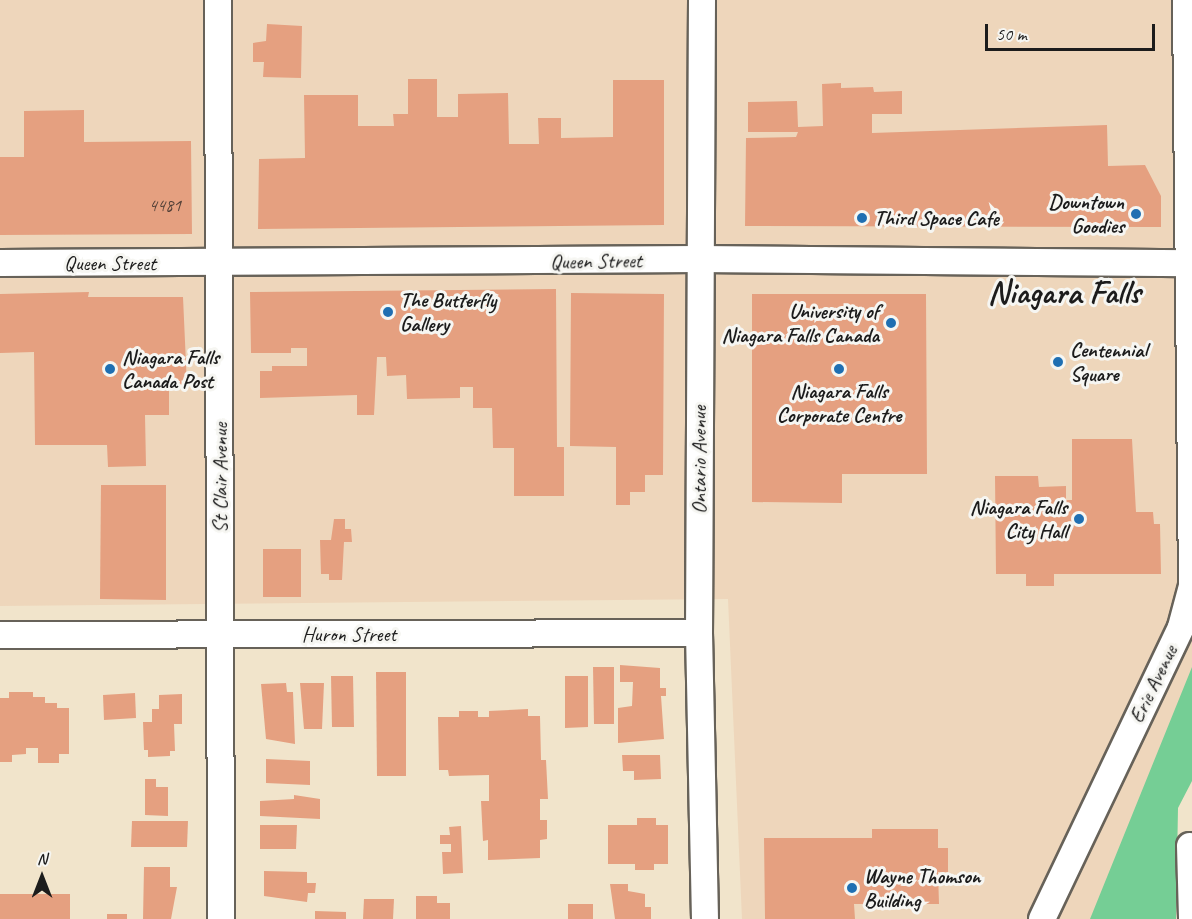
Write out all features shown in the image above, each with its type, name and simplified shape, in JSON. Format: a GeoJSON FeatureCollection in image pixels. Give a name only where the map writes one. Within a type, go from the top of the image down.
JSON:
{"type":"FeatureCollection","features":[{"type":"Feature","properties":{"kind":"street","name":"St Clair Avenue"},"geometry":{"type":"LineString","coordinates":[[218,0],[222,634],[221,919]]}},
{"type":"Feature","properties":{"kind":"street","name":"Ontario Avenue"},"geometry":{"type":"LineString","coordinates":[[702,0],[699,633],[705,919]]}},
{"type":"Feature","properties":{"kind":"street","name":"Erie Avenue"},"geometry":{"type":"LineString","coordinates":[[1042,919],[1181,627],[1192,586],[1191,263],[1186,0]]}},
{"type":"Feature","properties":{"kind":"street","name":"Queen Street"},"geometry":{"type":"LineString","coordinates":[[0,263],[219,264],[699,260],[1191,263]]}},
{"type":"Feature","properties":{"kind":"street","name":"Huron Street"},"geometry":{"type":"LineString","coordinates":[[0,635],[699,633]]}},
{"type":"Feature","properties":{"kind":"street"},"geometry":{"type":"LineString","coordinates":[[1190,846],[1192,919]]}},
{"type":"Feature","properties":{"kind":"shaded area"},"geometry":{"type":"Polygon","coordinates":[[[0,0],[1192,0],[1192,669],[1091,919],[742,919],[728,599],[0,606],[0,0]]]}},
{"type":"Feature","properties":{"kind":"green space"},"geometry":{"type":"Polygon","coordinates":[[[1192,667],[1192,781],[1178,808],[1176,919],[1090,919],[1192,667]]]}},
{"type":"Feature","properties":{"kind":"building"},"geometry":{"type":"Polygon","coordinates":[[[267,24],[302,26],[301,78],[263,77],[264,62],[253,62],[253,43],[266,41],[267,24]]]}},
{"type":"Feature","properties":{"kind":"building"},"geometry":{"type":"Polygon","coordinates":[[[408,79],[437,79],[437,117],[458,117],[458,94],[508,93],[509,144],[539,144],[538,118],[561,118],[561,138],[613,137],[613,80],[664,80],[664,225],[258,229],[259,159],[305,158],[304,95],[358,95],[358,126],[394,126],[393,114],[408,114],[408,79]]]}},
{"type":"Feature","properties":{"kind":"building"},"geometry":{"type":"Polygon","coordinates":[[[841,83],[841,88],[873,87],[874,92],[902,91],[902,114],[872,114],[872,133],[1107,125],[1108,166],[1145,165],[1161,196],[1161,227],[745,226],[746,138],[796,137],[798,132],[748,132],[748,102],[797,101],[798,127],[823,126],[822,84],[841,83]]]}},
{"type":"Feature","properties":{"kind":"building"},"geometry":{"type":"Polygon","coordinates":[[[84,110],[84,142],[191,141],[192,234],[0,235],[0,157],[24,157],[24,111],[84,110]]]}},
{"type":"Feature","properties":{"kind":"building"},"geometry":{"type":"Polygon","coordinates":[[[556,289],[557,447],[564,447],[564,496],[514,496],[514,448],[493,448],[492,408],[473,408],[473,387],[460,387],[460,398],[407,399],[406,375],[387,376],[386,357],[377,357],[374,415],[357,415],[357,395],[260,398],[260,371],[272,371],[272,366],[307,366],[307,348],[291,348],[291,353],[251,353],[250,292],[556,289]]]}},
{"type":"Feature","properties":{"kind":"building","name":"Niagara Falls Canada Post"},"geometry":{"type":"Polygon","coordinates":[[[89,292],[88,297],[183,297],[187,386],[169,387],[169,415],[145,415],[146,466],[108,467],[107,445],[35,445],[34,352],[0,353],[0,294],[89,292]]]}},
{"type":"Feature","properties":{"kind":"building"},"geometry":{"type":"Polygon","coordinates":[[[571,293],[664,294],[663,475],[645,475],[645,492],[630,492],[630,505],[616,505],[616,447],[570,446],[571,293]]]}},
{"type":"Feature","properties":{"kind":"building","name":"Niagara Falls Corporate Centre"},"geometry":{"type":"Polygon","coordinates":[[[752,294],[926,294],[927,474],[842,474],[842,503],[752,502],[752,294]]]}},
{"type":"Feature","properties":{"kind":"building"},"geometry":{"type":"Polygon","coordinates":[[[1072,439],[1132,439],[1136,512],[1153,512],[1154,524],[1160,524],[1161,574],[1054,574],[1054,586],[1026,586],[1026,574],[996,574],[995,476],[1038,476],[1039,487],[1066,486],[1066,500],[1072,500],[1072,439]]]}},
{"type":"Feature","properties":{"kind":"building"},"geometry":{"type":"Polygon","coordinates":[[[101,485],[166,485],[166,600],[100,599],[101,485]]]}},
{"type":"Feature","properties":{"kind":"building"},"geometry":{"type":"Polygon","coordinates":[[[334,519],[345,519],[345,529],[351,529],[352,542],[344,542],[342,580],[329,580],[329,574],[321,574],[320,540],[331,540],[334,519]]]}},
{"type":"Feature","properties":{"kind":"building"},"geometry":{"type":"Polygon","coordinates":[[[263,549],[301,549],[301,597],[263,597],[263,549]]]}},
{"type":"Feature","properties":{"kind":"building"},"geometry":{"type":"Polygon","coordinates":[[[620,665],[660,668],[660,688],[666,688],[666,696],[661,696],[664,739],[618,743],[618,708],[632,706],[633,682],[620,682],[620,665]]]}},
{"type":"Feature","properties":{"kind":"building"},"geometry":{"type":"Polygon","coordinates":[[[593,667],[614,667],[614,724],[594,724],[593,667]]]}},
{"type":"Feature","properties":{"kind":"building"},"geometry":{"type":"Polygon","coordinates":[[[376,672],[406,672],[406,776],[377,776],[376,672]]]}},
{"type":"Feature","properties":{"kind":"building"},"geometry":{"type":"Polygon","coordinates":[[[331,676],[353,676],[354,727],[332,727],[331,676]]]}},
{"type":"Feature","properties":{"kind":"building"},"geometry":{"type":"Polygon","coordinates":[[[565,676],[588,676],[588,727],[565,728],[565,676]]]}},
{"type":"Feature","properties":{"kind":"building"},"geometry":{"type":"Polygon","coordinates":[[[286,683],[287,692],[293,692],[295,744],[266,739],[261,684],[286,683]]]}},
{"type":"Feature","properties":{"kind":"building"},"geometry":{"type":"Polygon","coordinates":[[[300,683],[324,683],[322,729],[304,729],[300,683]]]}},
{"type":"Feature","properties":{"kind":"building"},"geometry":{"type":"Polygon","coordinates":[[[9,692],[33,692],[33,697],[45,697],[45,703],[57,703],[57,708],[69,708],[69,754],[59,754],[59,763],[38,763],[38,748],[26,748],[26,754],[12,755],[12,762],[0,762],[0,698],[9,698],[9,692]]]}},
{"type":"Feature","properties":{"kind":"building"},"geometry":{"type":"Polygon","coordinates":[[[135,693],[136,718],[104,720],[103,695],[135,693]]]}},
{"type":"Feature","properties":{"kind":"building"},"geometry":{"type":"Polygon","coordinates":[[[182,694],[182,724],[174,724],[175,751],[170,751],[170,756],[148,757],[148,750],[144,750],[143,722],[152,722],[152,709],[159,709],[159,695],[182,694]]]}},
{"type":"Feature","properties":{"kind":"building"},"geometry":{"type":"Polygon","coordinates":[[[528,709],[528,716],[540,716],[541,760],[546,760],[548,799],[540,799],[540,820],[547,820],[547,839],[540,840],[540,858],[488,860],[488,840],[483,841],[481,801],[489,801],[489,775],[449,776],[448,770],[439,770],[438,717],[459,717],[459,711],[478,711],[478,717],[489,717],[489,711],[528,709]]]}},
{"type":"Feature","properties":{"kind":"building"},"geometry":{"type":"Polygon","coordinates":[[[622,755],[660,755],[661,779],[634,780],[634,771],[623,771],[622,755]]]}},
{"type":"Feature","properties":{"kind":"building"},"geometry":{"type":"Polygon","coordinates":[[[266,759],[310,761],[310,785],[266,783],[266,759]]]}},
{"type":"Feature","properties":{"kind":"building"},"geometry":{"type":"Polygon","coordinates":[[[145,779],[156,779],[156,787],[168,787],[168,816],[145,815],[145,779]]]}},
{"type":"Feature","properties":{"kind":"building"},"geometry":{"type":"Polygon","coordinates":[[[294,795],[320,799],[320,819],[260,816],[260,801],[294,799],[294,795]]]}},
{"type":"Feature","properties":{"kind":"building"},"geometry":{"type":"Polygon","coordinates":[[[637,818],[656,818],[656,825],[668,825],[668,864],[654,864],[654,870],[635,870],[635,864],[608,864],[608,825],[637,825],[637,818]]]}},
{"type":"Feature","properties":{"kind":"building"},"geometry":{"type":"Polygon","coordinates":[[[132,821],[188,821],[187,847],[131,847],[132,821]]]}},
{"type":"Feature","properties":{"kind":"building"},"geometry":{"type":"Polygon","coordinates":[[[260,825],[297,825],[296,849],[260,849],[260,825]]]}},
{"type":"Feature","properties":{"kind":"building"},"geometry":{"type":"Polygon","coordinates":[[[461,826],[463,873],[443,874],[442,852],[451,852],[451,844],[440,844],[440,835],[450,835],[449,827],[461,826]]]}},
{"type":"Feature","properties":{"kind":"building","name":"Wayne Thomson Building"},"geometry":{"type":"Polygon","coordinates":[[[872,829],[938,829],[938,848],[948,848],[948,872],[938,872],[939,904],[854,904],[855,919],[765,919],[764,838],[872,838],[872,829]]]}},
{"type":"Feature","properties":{"kind":"building"},"geometry":{"type":"Polygon","coordinates":[[[144,867],[170,867],[170,887],[177,887],[171,919],[143,919],[144,867]]]}},
{"type":"Feature","properties":{"kind":"building"},"geometry":{"type":"Polygon","coordinates":[[[264,871],[307,872],[307,883],[316,883],[315,893],[308,893],[307,902],[264,896],[264,871]]]}},
{"type":"Feature","properties":{"kind":"building"},"geometry":{"type":"Polygon","coordinates":[[[610,884],[628,884],[628,891],[645,894],[645,907],[651,907],[651,919],[615,919],[610,884]]]}},
{"type":"Feature","properties":{"kind":"building"},"geometry":{"type":"Polygon","coordinates":[[[0,894],[70,894],[70,919],[0,919],[0,894]]]}},
{"type":"Feature","properties":{"kind":"building"},"geometry":{"type":"Polygon","coordinates":[[[416,896],[437,896],[437,903],[450,903],[450,919],[416,919],[416,896]]]}},
{"type":"Feature","properties":{"kind":"building"},"geometry":{"type":"Polygon","coordinates":[[[364,899],[394,899],[393,919],[363,919],[364,899]]]}},
{"type":"Feature","properties":{"kind":"building"},"geometry":{"type":"Polygon","coordinates":[[[568,904],[593,904],[593,919],[568,919],[568,904]]]}},
{"type":"Feature","properties":{"kind":"building"},"geometry":{"type":"Polygon","coordinates":[[[315,911],[346,912],[346,919],[315,919],[315,911]]]}},
{"type":"Feature","properties":{"kind":"building"},"geometry":{"type":"Polygon","coordinates":[[[107,914],[127,914],[127,919],[107,919],[107,914]]]}},
{"type":"Feature","properties":{"kind":"place","name":"Downtown Goodies"},"geometry":{"type":"Point","coordinates":[1136,214]}},
{"type":"Feature","properties":{"kind":"place","name":"Third Space Cafe"},"geometry":{"type":"Point","coordinates":[862,218]}},
{"type":"Feature","properties":{"kind":"place","name":"The Butterfly Gallery"},"geometry":{"type":"Point","coordinates":[388,312]}},
{"type":"Feature","properties":{"kind":"place","name":"University of Niagara Falls Canada"},"geometry":{"type":"Point","coordinates":[891,323]}},
{"type":"Feature","properties":{"kind":"place","name":"Centennial Square"},"geometry":{"type":"Point","coordinates":[1058,362]}},
{"type":"Feature","properties":{"kind":"place","name":"Niagara Falls Canada Post"},"geometry":{"type":"Point","coordinates":[110,369]}},
{"type":"Feature","properties":{"kind":"place","name":"Niagara Falls Corporate Centre"},"geometry":{"type":"Point","coordinates":[839,369]}},
{"type":"Feature","properties":{"kind":"place","name":"Niagara Falls City Hall"},"geometry":{"type":"Point","coordinates":[1079,519]}},
{"type":"Feature","properties":{"kind":"place","name":"Wayne Thomson Building"},"geometry":{"type":"Point","coordinates":[852,888]}},
{"type":"Feature","properties":{"kind":"district","name":"Niagara Falls"},"geometry":{"type":"Point","coordinates":[1064,293]}}]}
